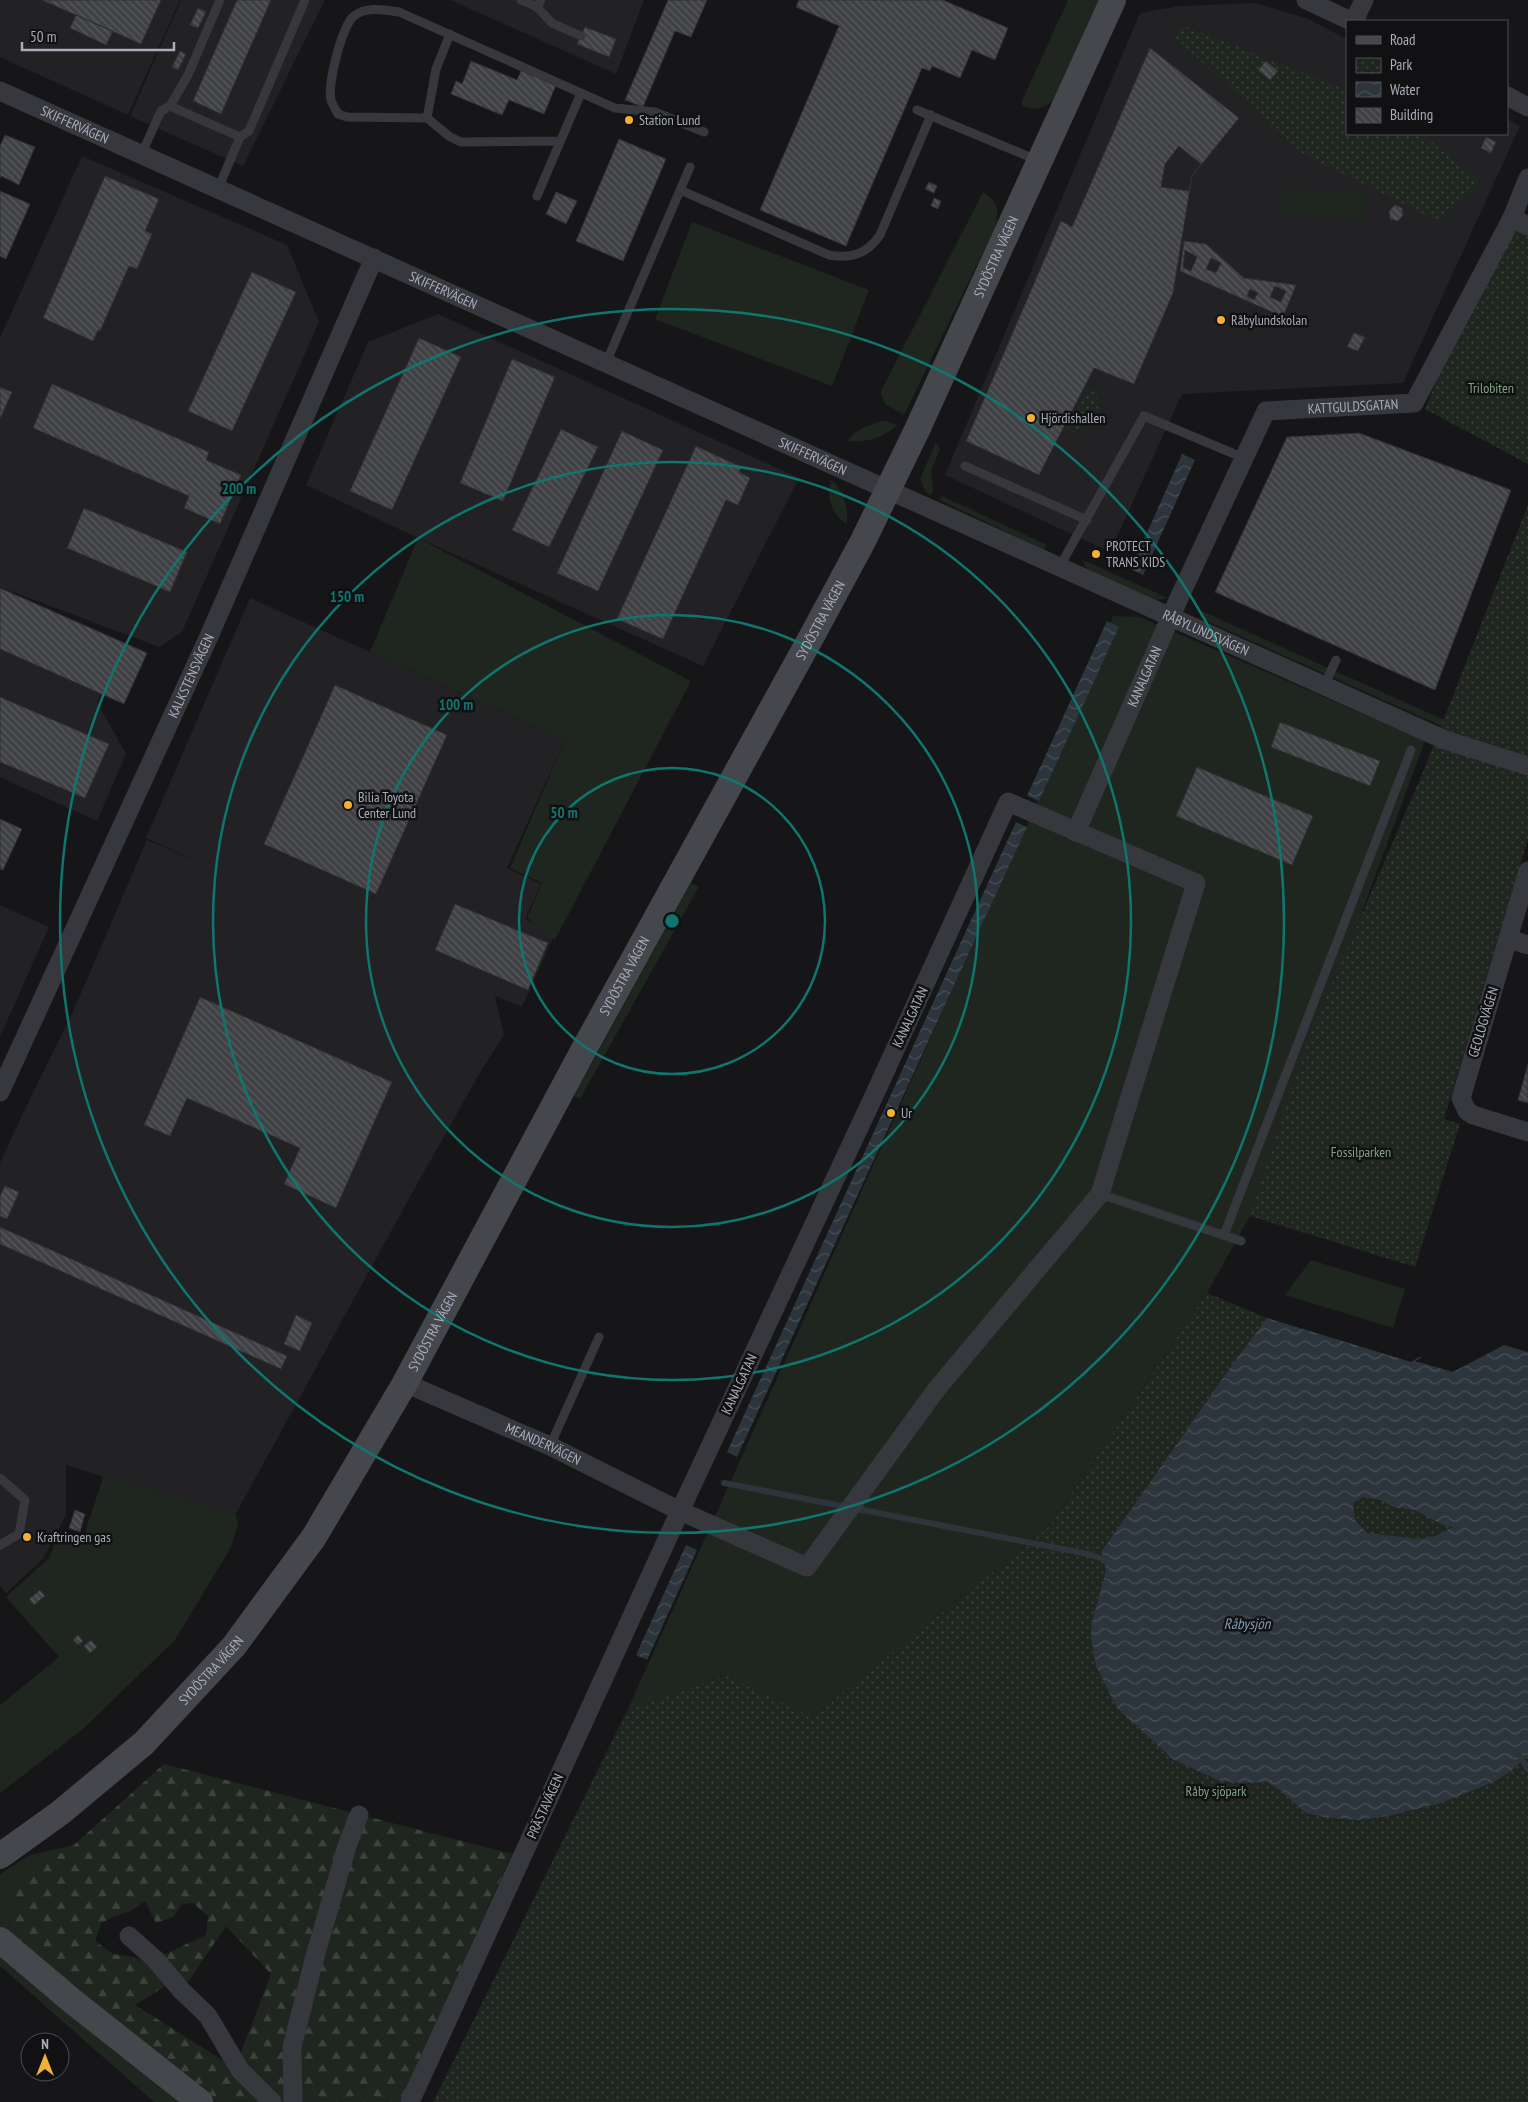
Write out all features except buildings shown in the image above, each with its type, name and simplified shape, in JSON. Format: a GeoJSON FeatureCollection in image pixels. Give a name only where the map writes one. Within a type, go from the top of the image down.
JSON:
{"type":"FeatureCollection","features":[{"type":"Feature","properties":{"kind":"main road","name":"SYDÖSTRA VÄGEN"},"geometry":{"type":"LineString","coordinates":[[0,1856],[60,1813],[144,1743],[234,1646],[314,1538],[405,1383],[574,1068],[813,634],[889,489],[1113,0]]}},
{"type":"Feature","properties":{"kind":"main road"},"geometry":{"type":"LineString","coordinates":[[0,1940],[71,2000],[200,2102]]}},
{"type":"Feature","properties":{"kind":"street"},"geometry":{"type":"LineString","coordinates":[[1306,0],[1350,20]]}},
{"type":"Feature","properties":{"kind":"street"},"geometry":{"type":"LineString","coordinates":[[1353,20],[1364,0]]}},
{"type":"Feature","properties":{"kind":"street","name":"SKIFFERVÄGEN"},"geometry":{"type":"LineString","coordinates":[[0,91],[889,489]]}},
{"type":"Feature","properties":{"kind":"street"},"geometry":{"type":"LineString","coordinates":[[1508,97],[1528,107]]}},
{"type":"Feature","properties":{"kind":"street","name":"KATTGULDSGATAN"},"geometry":{"type":"LineString","coordinates":[[1172,617],[1266,411],[1414,403],[1520,222],[1528,178]]}},
{"type":"Feature","properties":{"kind":"street","name":"KALKSTENSVÄGEN"},"geometry":{"type":"LineString","coordinates":[[0,1092],[210,634],[374,258]]}},
{"type":"Feature","properties":{"kind":"street","name":"RÅBYLUNDSVÄGEN"},"geometry":{"type":"LineString","coordinates":[[889,489],[1444,740],[1528,766]]}},
{"type":"Feature","properties":{"kind":"street","name":"KANALGATAN"},"geometry":{"type":"LineString","coordinates":[[680,1510],[878,1087],[1008,802],[1076,832],[1172,617]]}},
{"type":"Feature","properties":{"kind":"street"},"geometry":{"type":"LineString","coordinates":[[1076,832],[1196,884],[1100,1194]]}},
{"type":"Feature","properties":{"kind":"street","name":"GEOLOGVÄGEN"},"geometry":{"type":"LineString","coordinates":[[1528,871],[1461,1098],[1467,1110],[1473,1115],[1528,1132]]}},
{"type":"Feature","properties":{"kind":"street"},"geometry":{"type":"LineString","coordinates":[[1508,939],[1528,945]]}},
{"type":"Feature","properties":{"kind":"street","name":"MEANDERVÄGEN"},"geometry":{"type":"LineString","coordinates":[[405,1383],[550,1446],[680,1510],[807,1567],[936,1390],[1100,1194]]}},
{"type":"Feature","properties":{"kind":"street","name":"PRÄSTAVÄGEN"},"geometry":{"type":"LineString","coordinates":[[410,2102],[680,1510]]}},
{"type":"Feature","properties":{"kind":"street"},"geometry":{"type":"LineString","coordinates":[[293,2102],[292,2047],[347,1846],[359,1815]]}},
{"type":"Feature","properties":{"kind":"street"},"geometry":{"type":"LineString","coordinates":[[128,1936],[155,1959],[182,1991],[208,2016],[240,2070],[272,2102]]}},
{"type":"Feature","properties":{"kind":"lane"},"geometry":{"type":"LineString","coordinates":[[141,155],[161,111],[170,106],[188,75],[220,0]]}},
{"type":"Feature","properties":{"kind":"lane"},"geometry":{"type":"LineString","coordinates":[[218,189],[240,137],[249,131],[306,0]]}},
{"type":"Feature","properties":{"kind":"lane"},"geometry":{"type":"LineString","coordinates":[[521,0],[539,4],[552,23],[581,36]]}},
{"type":"Feature","properties":{"kind":"lane"},"geometry":{"type":"LineString","coordinates":[[560,141],[462,142],[450,137],[427,118],[347,117],[338,114],[330,100],[332,75],[348,21],[355,15],[373,8],[399,12],[615,108],[655,112],[704,132]]}},
{"type":"Feature","properties":{"kind":"lane"},"geometry":{"type":"LineString","coordinates":[[427,118],[436,69],[450,34]]}},
{"type":"Feature","properties":{"kind":"lane"},"geometry":{"type":"LineString","coordinates":[[537,196],[581,93]]}},
{"type":"Feature","properties":{"kind":"lane"},"geometry":{"type":"LineString","coordinates":[[170,106],[240,137]]}},
{"type":"Feature","properties":{"kind":"lane"},"geometry":{"type":"LineString","coordinates":[[917,110],[1040,161]]}},
{"type":"Feature","properties":{"kind":"lane"},"geometry":{"type":"LineString","coordinates":[[680,190],[829,255],[843,257],[856,255],[874,244],[880,235],[931,115]]}},
{"type":"Feature","properties":{"kind":"lane"},"geometry":{"type":"LineString","coordinates":[[606,362],[690,167]]}},
{"type":"Feature","properties":{"kind":"lane"},"geometry":{"type":"LineString","coordinates":[[1060,566],[1068,548],[1087,520],[1144,416],[1244,458]]}},
{"type":"Feature","properties":{"kind":"lane"},"geometry":{"type":"LineString","coordinates":[[965,466],[1087,520]]}},
{"type":"Feature","properties":{"kind":"lane"},"geometry":{"type":"LineString","coordinates":[[1324,686],[1336,660]]}},
{"type":"Feature","properties":{"kind":"lane"},"geometry":{"type":"LineString","coordinates":[[1224,1235],[1411,750]]}},
{"type":"Feature","properties":{"kind":"lane"},"geometry":{"type":"LineString","coordinates":[[1100,1194],[1241,1241]]}},
{"type":"Feature","properties":{"kind":"lane"},"geometry":{"type":"LineString","coordinates":[[550,1446],[599,1337]]}},
{"type":"Feature","properties":{"kind":"lane"},"geometry":{"type":"LineString","coordinates":[[0,1478],[25,1500],[19,1534],[0,1545]]}},
{"type":"Feature","properties":{"kind":"shaded area"},"geometry":{"type":"Polygon","coordinates":[[[0,0],[180,0],[128,115],[0,57],[0,0]]]}},
{"type":"Feature","properties":{"kind":"shaded area"},"geometry":{"type":"Polygon","coordinates":[[[181,0],[325,0],[243,166],[130,116],[181,0]]]}},
{"type":"Feature","properties":{"kind":"shaded area"},"geometry":{"type":"Polygon","coordinates":[[[450,0],[644,0],[616,74],[450,0]]]}},
{"type":"Feature","properties":{"kind":"shaded area","name":"Råbylundskolan"},"geometry":{"type":"Polygon","coordinates":[[[1255,3],[1306,18],[1346,38],[1346,135],[1508,135],[1508,120],[1520,126],[1403,383],[1182,394],[1110,552],[945,475],[1140,13],[1180,6],[1255,3]]]}},
{"type":"Feature","properties":{"kind":"shaded area"},"geometry":{"type":"Polygon","coordinates":[[[82,156],[287,245],[319,322],[182,632],[159,647],[0,587],[0,338],[82,156]]]}},
{"type":"Feature","properties":{"kind":"shaded area"},"geometry":{"type":"Polygon","coordinates":[[[438,314],[799,478],[703,666],[418,538],[306,485],[368,342],[438,314]]]}},
{"type":"Feature","properties":{"kind":"shaded area"},"geometry":{"type":"Polygon","coordinates":[[[250,598],[565,740],[507,868],[541,884],[525,919],[555,933],[522,1007],[495,996],[504,1035],[481,1071],[416,1186],[234,1517],[66,1465],[66,1515],[43,1559],[6,1593],[0,1586],[0,1163],[71,1016],[147,840],[203,864],[146,838],[250,598]]]}},
{"type":"Feature","properties":{"kind":"shaded area"},"geometry":{"type":"Polygon","coordinates":[[[0,649],[101,694],[97,702],[126,754],[97,821],[0,777],[0,649]]]}},
{"type":"Feature","properties":{"kind":"shaded area"},"geometry":{"type":"Polygon","coordinates":[[[0,905],[49,927],[0,1037],[0,905]]]}},
{"type":"Feature","properties":{"kind":"green space"},"geometry":{"type":"Polygon","coordinates":[[[1068,0],[1102,0],[1054,99],[1040,108],[1023,106],[1021,103],[1068,0]]]}},
{"type":"Feature","properties":{"kind":"green space"},"geometry":{"type":"Polygon","coordinates":[[[1184,26],[1346,90],[1346,135],[1423,135],[1482,183],[1438,221],[1305,155],[1174,37],[1184,26]]]}},
{"type":"Feature","properties":{"kind":"green space"},"geometry":{"type":"Polygon","coordinates":[[[1281,189],[1366,194],[1364,221],[1279,215],[1281,189]]]}},
{"type":"Feature","properties":{"kind":"green space"},"geometry":{"type":"Polygon","coordinates":[[[983,192],[995,203],[997,217],[995,228],[904,415],[885,404],[881,394],[882,389],[983,192]]]}},
{"type":"Feature","properties":{"kind":"green space","name":"Trilobiten"},"geometry":{"type":"Polygon","coordinates":[[[1509,206],[1528,215],[1528,464],[1425,409],[1509,206]]]}},
{"type":"Feature","properties":{"kind":"green space"},"geometry":{"type":"Polygon","coordinates":[[[692,222],[869,290],[832,386],[655,319],[692,222]]]}},
{"type":"Feature","properties":{"kind":"green space"},"geometry":{"type":"Polygon","coordinates":[[[1088,389],[1093,390],[1101,405],[1080,434],[1067,430],[1088,389]]]}},
{"type":"Feature","properties":{"kind":"green space"},"geometry":{"type":"Polygon","coordinates":[[[881,421],[897,425],[886,434],[874,439],[848,441],[858,431],[881,421]]]}},
{"type":"Feature","properties":{"kind":"green space"},"geometry":{"type":"Polygon","coordinates":[[[936,442],[940,449],[931,471],[933,491],[930,495],[925,491],[920,479],[936,442]]]}},
{"type":"Feature","properties":{"kind":"green space"},"geometry":{"type":"Polygon","coordinates":[[[832,480],[845,500],[847,524],[842,521],[831,505],[829,492],[832,480]]]}},
{"type":"Feature","properties":{"kind":"green space"},"geometry":{"type":"Polygon","coordinates":[[[942,496],[1047,545],[1044,550],[940,500],[942,496]]]}},
{"type":"Feature","properties":{"kind":"green space","name":"Fossilparken"},"geometry":{"type":"Polygon","coordinates":[[[1528,505],[1528,839],[1444,1119],[1460,1124],[1415,1267],[1250,1216],[1307,1042],[1425,767],[1528,505]]]}},
{"type":"Feature","properties":{"kind":"green space"},"geometry":{"type":"Polygon","coordinates":[[[418,538],[691,681],[555,940],[527,918],[542,883],[510,868],[565,740],[370,652],[418,538]]]}},
{"type":"Feature","properties":{"kind":"green space"},"geometry":{"type":"Polygon","coordinates":[[[1083,560],[1168,598],[1156,600],[1090,571],[1085,566],[1083,560]]]}},
{"type":"Feature","properties":{"kind":"green space"},"geometry":{"type":"Polygon","coordinates":[[[1197,609],[1451,723],[1448,729],[1202,619],[1197,609]]]}},
{"type":"Feature","properties":{"kind":"green space"},"geometry":{"type":"Polygon","coordinates":[[[1113,616],[1140,617],[1425,741],[1250,1216],[1207,1293],[1050,1526],[811,1718],[725,1675],[627,1711],[1089,687],[1113,616]]]}},
{"type":"Feature","properties":{"kind":"green space"},"geometry":{"type":"Polygon","coordinates":[[[691,883],[699,887],[580,1099],[574,1096],[691,883]]]}},
{"type":"Feature","properties":{"kind":"green space"},"geometry":{"type":"Polygon","coordinates":[[[1311,1260],[1405,1289],[1393,1328],[1285,1295],[1311,1260]]]}},
{"type":"Feature","properties":{"kind":"green space","name":"Råby sjöpark"},"geometry":{"type":"Polygon","coordinates":[[[1207,1293],[1267,1318],[1411,1362],[1420,1357],[1444,1364],[1528,1347],[1528,2102],[433,2102],[627,1711],[725,1675],[812,1717],[1050,1526],[1207,1293]]]}},
{"type":"Feature","properties":{"kind":"green space"},"geometry":{"type":"Polygon","coordinates":[[[104,1475],[236,1515],[238,1525],[231,1547],[175,1640],[82,1730],[0,1793],[0,1705],[59,1657],[6,1597],[49,1558],[60,1531],[83,1538],[104,1475]]]}},
{"type":"Feature","properties":{"kind":"green space"},"geometry":{"type":"Polygon","coordinates":[[[164,1764],[512,1854],[400,2102],[220,2102],[7,1932],[20,1878],[74,1845],[164,1764]],[[145,1901],[131,1911],[101,1923],[95,1941],[113,1954],[134,1957],[150,1964],[167,1985],[135,2005],[235,2068],[271,1974],[226,1926],[188,1982],[172,1970],[163,1955],[206,1935],[208,1916],[193,1903],[182,1904],[173,1917],[156,1923],[145,1901]]]}},
{"type":"Feature","properties":{"kind":"green space"},"geometry":{"type":"Polygon","coordinates":[[[74,1845],[20,1878],[7,1932],[220,2102],[154,2102],[0,1966],[0,1874],[30,1855],[74,1845]]]}},
{"type":"Feature","properties":{"kind":"water"},"geometry":{"type":"Polygon","coordinates":[[[1182,454],[1195,460],[1143,575],[1131,569],[1182,454]]]}},
{"type":"Feature","properties":{"kind":"water"},"geometry":{"type":"Polygon","coordinates":[[[1107,621],[1119,627],[1039,801],[1027,796],[1107,621]]]}},
{"type":"Feature","properties":{"kind":"water"},"geometry":{"type":"Polygon","coordinates":[[[1016,822],[1027,827],[737,1457],[727,1452],[1016,822]]]}},
{"type":"Feature","properties":{"kind":"water","name":"Råbysjön"},"geometry":{"type":"Polygon","coordinates":[[[1267,1318],[1411,1362],[1420,1357],[1444,1364],[1494,1337],[1528,1347],[1528,1755],[1511,1771],[1495,1781],[1441,1803],[1388,1816],[1357,1820],[1324,1817],[1306,1813],[1280,1790],[1267,1782],[1243,1783],[1220,1781],[1174,1760],[1117,1708],[1096,1666],[1091,1636],[1092,1622],[1106,1571],[1102,1551],[1267,1318]],[[1363,1497],[1353,1503],[1355,1520],[1367,1533],[1418,1539],[1435,1536],[1453,1527],[1445,1526],[1415,1510],[1394,1507],[1380,1500],[1363,1497]]]}},
{"type":"Feature","properties":{"kind":"water"},"geometry":{"type":"Polygon","coordinates":[[[686,1545],[697,1550],[647,1660],[636,1655],[686,1545]]]}},
{"type":"Feature","properties":{"kind":"pier"},"geometry":{"type":"Polygon","coordinates":[[[1494,1334],[1528,1344],[1528,1352],[1504,1345],[1453,1372],[1415,1361],[1424,1356],[1445,1363],[1494,1334]]]}},
{"type":"Feature","properties":{"kind":"waterway"},"geometry":{"type":"LineString","coordinates":[[724,1483],[1088,1554],[1112,1562]]}},
{"type":"Feature","properties":{"kind":"waterway"},"geometry":{"type":"LineString","coordinates":[[1519,1755],[1528,1769]]}},
{"type":"Feature","properties":{"kind":"place","name":"Station Lund"},"geometry":{"type":"Point","coordinates":[629,120]}},
{"type":"Feature","properties":{"kind":"place","name":"Råbylundskolan"},"geometry":{"type":"Point","coordinates":[1221,320]}},
{"type":"Feature","properties":{"kind":"place","name":"Hjördishallen"},"geometry":{"type":"Point","coordinates":[1031,418]}},
{"type":"Feature","properties":{"kind":"place","name":"PROTECT TRANS KIDS"},"geometry":{"type":"Point","coordinates":[1096,554]}},
{"type":"Feature","properties":{"kind":"place","name":"Bilia Toyota Center Lund"},"geometry":{"type":"Point","coordinates":[348,805]}},
{"type":"Feature","properties":{"kind":"place","name":"Ur"},"geometry":{"type":"Point","coordinates":[891,1113]}},
{"type":"Feature","properties":{"kind":"place","name":"Kraftringen gas"},"geometry":{"type":"Point","coordinates":[27,1537]}}]}
